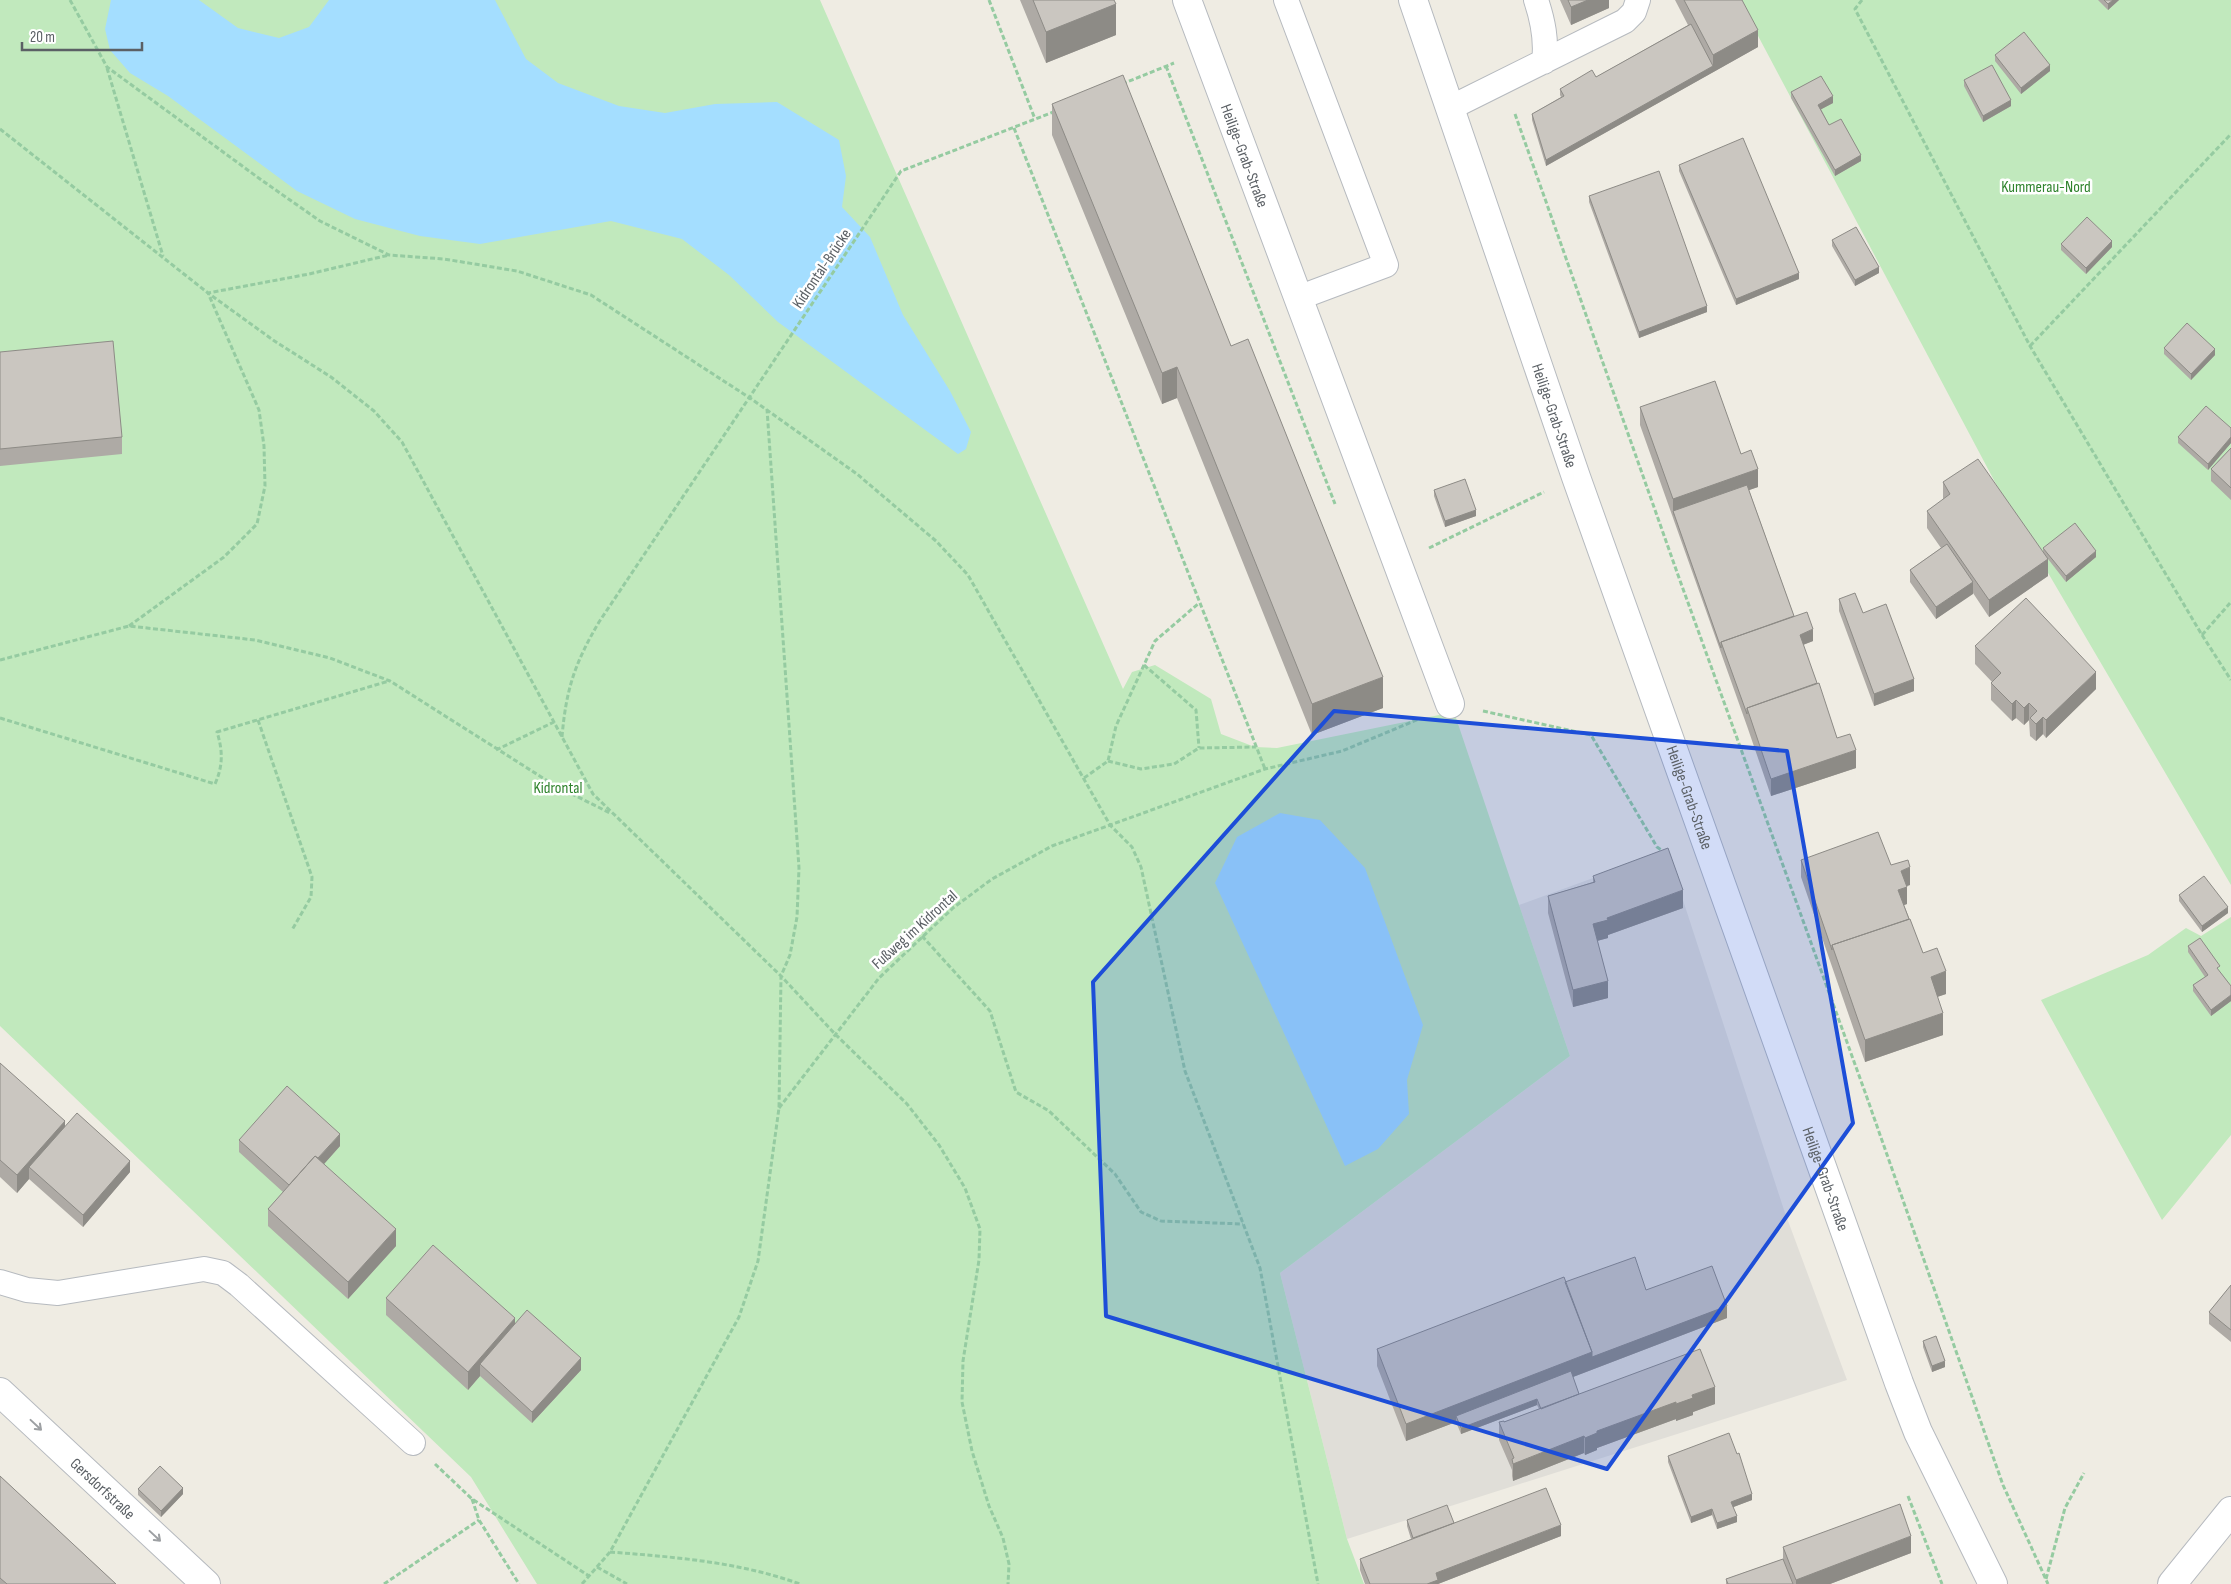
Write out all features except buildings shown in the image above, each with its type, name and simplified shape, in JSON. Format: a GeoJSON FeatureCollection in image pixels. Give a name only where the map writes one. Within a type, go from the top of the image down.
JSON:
{"type":"FeatureCollection","features":[{"type":"Feature","properties":{"kind":"street","name":"Heilige-Grab-Straße"},"geometry":{"type":"LineString","coordinates":[[1187,0],[1450,704]]}},
{"type":"Feature","properties":{"kind":"street","name":"Heilige-Grab-Straße"},"geometry":{"type":"LineString","coordinates":[[1413,0],[1576,476],[1899,1383],[1918,1432],[1993,1584]]}},
{"type":"Feature","properties":{"kind":"street","name":"Gersdorfstraße"},"geometry":{"type":"LineString","coordinates":[[0,1392],[206,1584]]}},
{"type":"Feature","properties":{"kind":"street"},"geometry":{"type":"LineString","coordinates":[[2172,1584],[2231,1511]]}},
{"type":"Feature","properties":{"kind":"lane"},"geometry":{"type":"LineString","coordinates":[[1286,0],[1386,265],[1298,298]]}},
{"type":"Feature","properties":{"kind":"lane"},"geometry":{"type":"LineString","coordinates":[[1536,0],[1545,34],[1544,62]]}},
{"type":"Feature","properties":{"kind":"lane"},"geometry":{"type":"LineString","coordinates":[[1450,108],[1625,22],[1634,12],[1638,0]]}},
{"type":"Feature","properties":{"kind":"lane"},"geometry":{"type":"LineString","coordinates":[[0,1282],[27,1290],[58,1293],[204,1269],[223,1272],[239,1284],[413,1443]]}},
{"type":"Feature","properties":{"kind":"path"},"geometry":{"type":"LineString","coordinates":[[70,0],[107,67],[163,257]]}},
{"type":"Feature","properties":{"kind":"path"},"geometry":{"type":"LineString","coordinates":[[989,0],[1035,119]]}},
{"type":"Feature","properties":{"kind":"path"},"geometry":{"type":"LineString","coordinates":[[1862,0],[1855,9],[2030,346],[2202,635],[2231,680]]}},
{"type":"Feature","properties":{"kind":"path"},"geometry":{"type":"LineString","coordinates":[[1113,87],[1204,49]]}},
{"type":"Feature","properties":{"kind":"path"},"geometry":{"type":"LineString","coordinates":[[1166,66],[1336,508]]}},
{"type":"Feature","properties":{"kind":"path"},"geometry":{"type":"LineString","coordinates":[[107,67],[320,221],[389,255]]}},
{"type":"Feature","properties":{"kind":"path"},"geometry":{"type":"LineString","coordinates":[[1504,82],[1678,575],[1865,1092],[2002,1484],[2048,1584]]}},
{"type":"Feature","properties":{"kind":"path"},"geometry":{"type":"LineString","coordinates":[[1061,109],[1014,128],[1265,769]]}},
{"type":"Feature","properties":{"kind":"path","name":"Kidrontal-Brücke"},"geometry":{"type":"LineString","coordinates":[[562,738],[571,683],[584,647],[598,622],[901,171],[1014,128]]}},
{"type":"Feature","properties":{"kind":"path"},"geometry":{"type":"LineString","coordinates":[[0,129],[208,293],[273,340],[331,377],[374,411],[402,442],[593,794],[781,976],[835,1034],[907,1104],[939,1145],[965,1188],[980,1229],[979,1260],[963,1361],[962,1402],[972,1450],[989,1506],[1004,1538],[1009,1564],[1008,1584]]}},
{"type":"Feature","properties":{"kind":"path"},"geometry":{"type":"LineString","coordinates":[[2030,346],[2231,134]]}},
{"type":"Feature","properties":{"kind":"path"},"geometry":{"type":"LineString","coordinates":[[208,293],[309,274],[389,255],[444,259],[517,271],[591,295],[750,398],[857,474],[936,542],[968,575],[1110,825],[1132,847],[1141,867],[1185,1070],[1260,1268],[1318,1584]]}},
{"type":"Feature","properties":{"kind":"path"},"geometry":{"type":"LineString","coordinates":[[129,626],[224,557],[257,524],[264,486],[264,446],[259,410],[208,293]]}},
{"type":"Feature","properties":{"kind":"path"},"geometry":{"type":"LineString","coordinates":[[582,1584],[610,1552],[739,1317],[758,1261],[779,1108],[781,976],[790,955],[797,917],[799,868],[766,409]]}},
{"type":"Feature","properties":{"kind":"path"},"geometry":{"type":"LineString","coordinates":[[1397,564],[1576,476]]}},
{"type":"Feature","properties":{"kind":"path"},"geometry":{"type":"LineString","coordinates":[[1084,778],[1108,761],[1116,726],[1155,641],[1199,602]]}},
{"type":"Feature","properties":{"kind":"path"},"geometry":{"type":"LineString","coordinates":[[2202,635],[2231,602]]}},
{"type":"Feature","properties":{"kind":"path"},"geometry":{"type":"LineString","coordinates":[[0,660],[129,626],[255,640],[330,658],[390,681],[496,750],[554,785],[596,808],[612,814]]}},
{"type":"Feature","properties":{"kind":"path"},"geometry":{"type":"LineString","coordinates":[[1144,665],[1196,710],[1199,748]]}},
{"type":"Feature","properties":{"kind":"path"},"geometry":{"type":"LineString","coordinates":[[0,718],[215,784],[221,769],[222,757],[217,732],[390,681]]}},
{"type":"Feature","properties":{"kind":"path"},"geometry":{"type":"LineString","coordinates":[[1450,704],[1591,735],[1657,847],[1670,857]]}},
{"type":"Feature","properties":{"kind":"path","name":"Fußweg im Kidrontal"},"geometry":{"type":"LineString","coordinates":[[779,1108],[879,978],[953,908],[992,879],[1052,846],[1265,769],[1342,751],[1450,704]]}},
{"type":"Feature","properties":{"kind":"path"},"geometry":{"type":"LineString","coordinates":[[1415,710],[1418,719]]}},
{"type":"Feature","properties":{"kind":"path"},"geometry":{"type":"LineString","coordinates":[[258,720],[312,877],[310,897],[292,930]]}},
{"type":"Feature","properties":{"kind":"path"},"geometry":{"type":"LineString","coordinates":[[496,750],[554,722]]}},
{"type":"Feature","properties":{"kind":"path"},"geometry":{"type":"LineString","coordinates":[[1108,761],[1141,769],[1174,764],[1199,748],[1256,747]]}},
{"type":"Feature","properties":{"kind":"path"},"geometry":{"type":"LineString","coordinates":[[922,936],[990,1011],[1016,1092],[1049,1111],[1115,1174],[1141,1212],[1161,1221],[1244,1224]]}},
{"type":"Feature","properties":{"kind":"path"},"geometry":{"type":"LineString","coordinates":[[413,1443],[472,1499],[589,1576]]}},
{"type":"Feature","properties":{"kind":"path"},"geometry":{"type":"LineString","coordinates":[[2046,1579],[2065,1508],[2084,1473]]}},
{"type":"Feature","properties":{"kind":"path"},"geometry":{"type":"LineString","coordinates":[[472,1499],[479,1520],[519,1584]]}},
{"type":"Feature","properties":{"kind":"path"},"geometry":{"type":"LineString","coordinates":[[384,1584],[479,1520]]}},
{"type":"Feature","properties":{"kind":"path"},"geometry":{"type":"LineString","coordinates":[[610,1552],[706,1561],[752,1569],[800,1584]]}},
{"type":"Feature","properties":{"kind":"path"},"geometry":{"type":"LineString","coordinates":[[597,1567],[627,1584]]}},
{"type":"Feature","properties":{"kind":"highlighted area"},"geometry":{"type":"Polygon","coordinates":[[[1334,711],[1787,751],[1853,1123],[1607,1469],[1106,1316],[1093,982],[1334,711]]]}},
{"type":"Feature","properties":{"kind":"shaded area"},"geometry":{"type":"Polygon","coordinates":[[[1667,851],[1784,1210],[1847,1380],[1347,1539],[1280,1273],[1570,1056],[1519,905],[1667,851]]]}},
{"type":"Feature","properties":{"kind":"green space","name":"Kidrontal"},"geometry":{"type":"Polygon","coordinates":[[[0,0],[820,0],[1123,689],[1132,672],[1155,665],[1211,699],[1221,734],[1255,747],[1277,748],[1454,712],[1570,1056],[1280,1273],[1347,1539],[1364,1584],[537,1584],[471,1477],[0,1026],[0,0]]]}},
{"type":"Feature","properties":{"kind":"green space","name":"Kummerau-Nord"},"geometry":{"type":"Polygon","coordinates":[[[1739,0],[2231,0],[2231,885],[1996,484],[1739,0]]]}},
{"type":"Feature","properties":{"kind":"green space"},"geometry":{"type":"Polygon","coordinates":[[[2231,917],[2231,1135],[2162,1220],[2041,1000],[2148,955],[2186,928],[2201,936],[2231,917]]]}},
{"type":"Feature","properties":{"kind":"water"},"geometry":{"type":"Polygon","coordinates":[[[111,0],[199,0],[238,28],[279,38],[309,27],[329,0],[495,0],[526,59],[558,83],[619,106],[665,113],[715,104],[777,102],[839,140],[846,176],[842,207],[870,237],[903,315],[950,391],[971,432],[966,449],[958,454],[778,322],[729,275],[682,239],[611,221],[480,244],[420,236],[355,219],[297,191],[168,96],[130,73],[110,50],[105,29],[111,0]]]}},
{"type":"Feature","properties":{"kind":"water"},"geometry":{"type":"Polygon","coordinates":[[[1280,813],[1320,820],[1365,868],[1423,1025],[1407,1080],[1409,1114],[1378,1149],[1345,1166],[1215,883],[1237,837],[1280,813]]]}}]}
